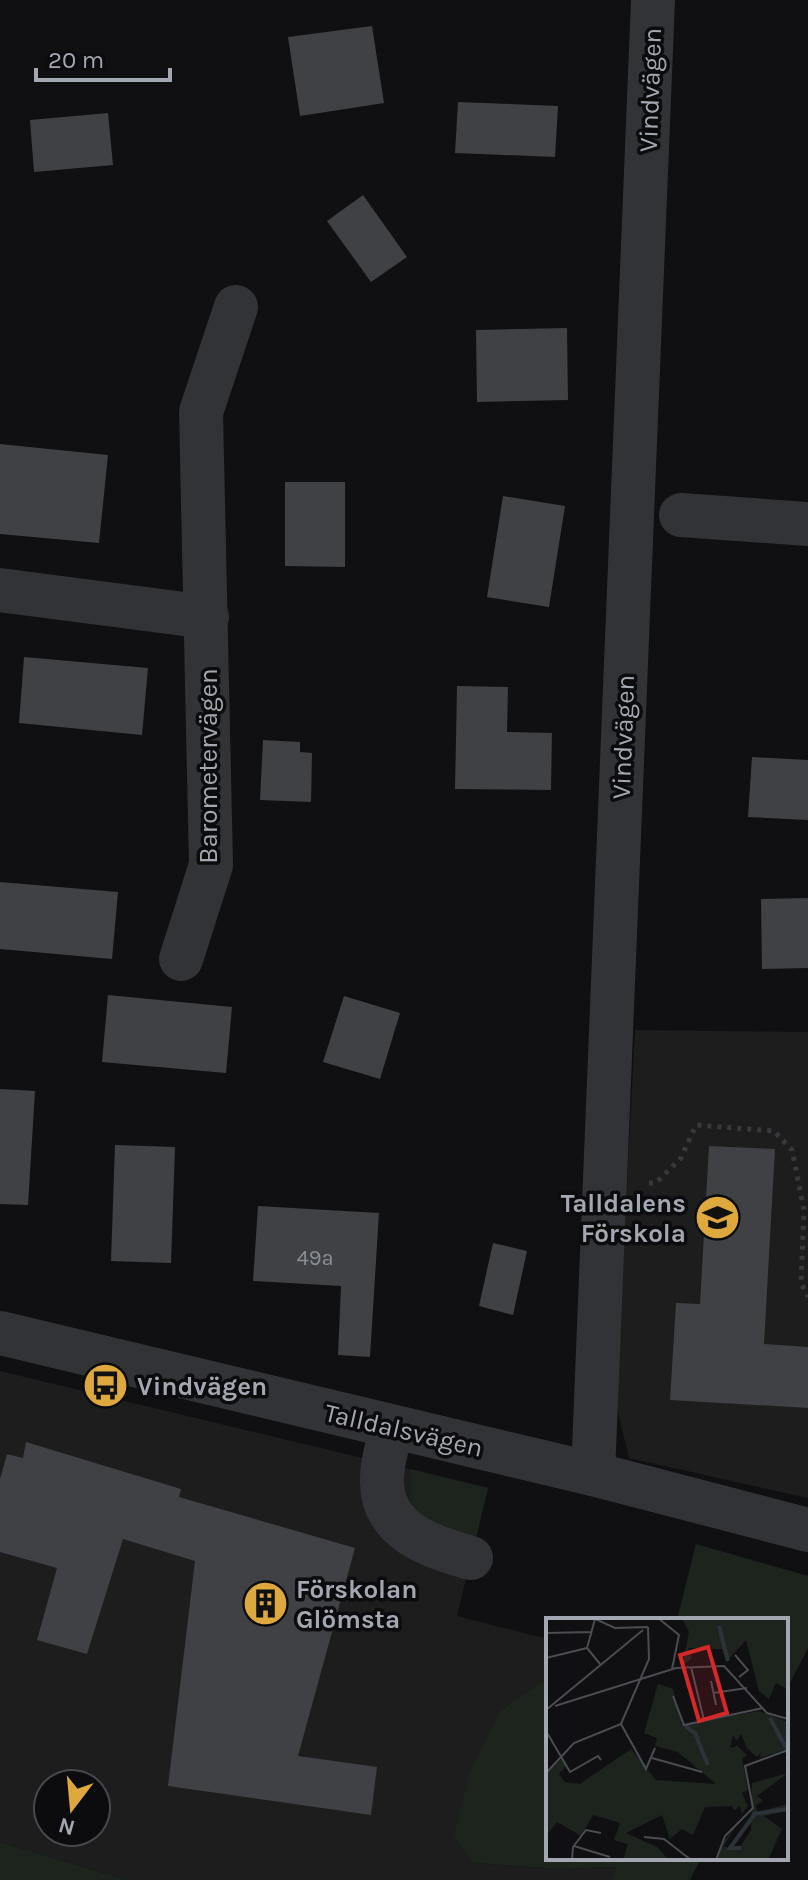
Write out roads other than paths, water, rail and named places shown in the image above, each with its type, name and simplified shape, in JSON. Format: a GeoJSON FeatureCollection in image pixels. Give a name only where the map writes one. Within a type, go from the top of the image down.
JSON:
{"type":"FeatureCollection","features":[{"type":"Feature","properties":{"kind":"street","name":"Vindvägen"},"geometry":{"type":"LineString","coordinates":[[593,1474],[653,0]]}},
{"type":"Feature","properties":{"kind":"street","name":"Barometervägen"},"geometry":{"type":"LineString","coordinates":[[181,959],[211,865],[201,412],[236,307]]}},
{"type":"Feature","properties":{"kind":"street"},"geometry":{"type":"LineString","coordinates":[[681,515],[808,524]]}},
{"type":"Feature","properties":{"kind":"street"},"geometry":{"type":"LineString","coordinates":[[0,590],[207,617]]}},
{"type":"Feature","properties":{"kind":"street","name":"Talldalsvägen"},"geometry":{"type":"LineString","coordinates":[[0,1333],[593,1474],[808,1530]]}},
{"type":"Feature","properties":{"kind":"street"},"geometry":{"type":"LineString","coordinates":[[392,1427],[381,1482],[387,1511],[410,1535],[432,1547],[471,1558]]}},
{"type":"Feature","properties":{"kind":"place","name":"Talldalens Förskola"},"geometry":{"type":"Point","coordinates":[717,1218]}},
{"type":"Feature","properties":{"kind":"place","name":"Vindvägen"},"geometry":{"type":"Point","coordinates":[106,1386]}},
{"type":"Feature","properties":{"kind":"place","name":"Förskolan Glömsta"},"geometry":{"type":"Point","coordinates":[265,1604]}}]}
